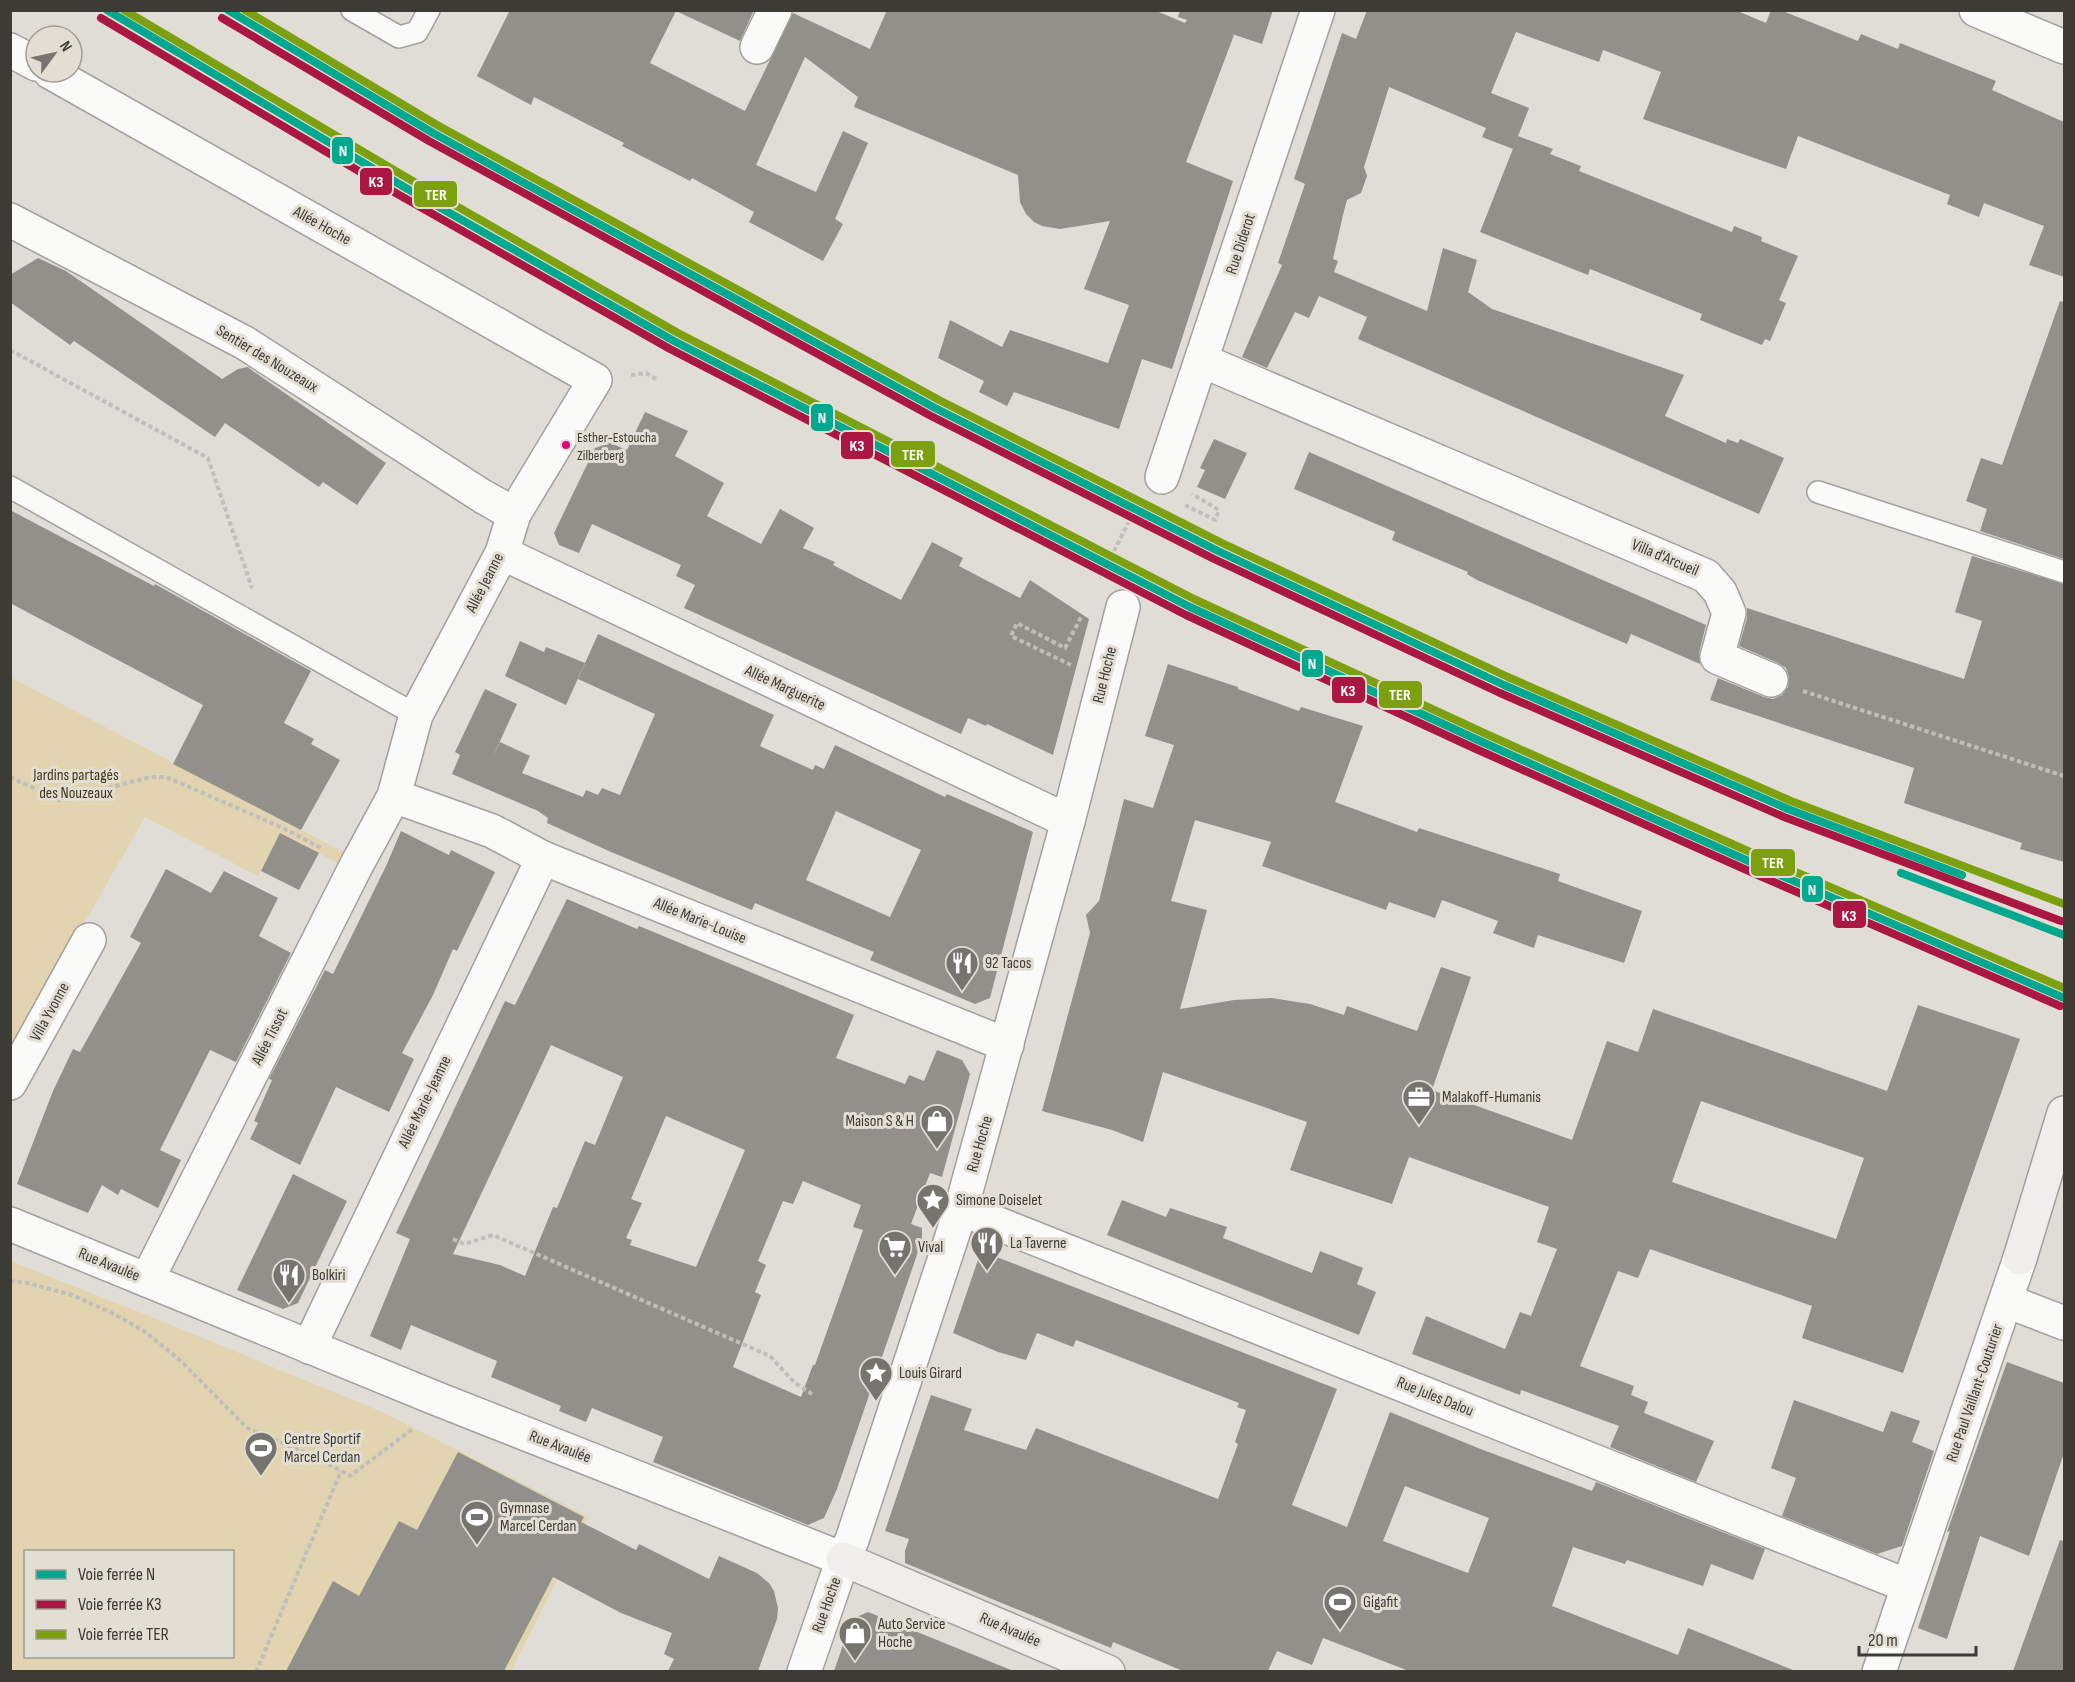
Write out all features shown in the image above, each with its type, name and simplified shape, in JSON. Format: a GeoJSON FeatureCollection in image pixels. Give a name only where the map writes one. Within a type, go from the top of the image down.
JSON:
{"type":"FeatureCollection","features":[{"type":"Feature","properties":{"kind":"street"},"geometry":{"type":"LineString","coordinates":[[757,47],[775,10]]}},
{"type":"Feature","properties":{"kind":"street","name":"Rue Diderot"},"geometry":{"type":"LineString","coordinates":[[1152,487],[1203,361],[1318,10]]}},
{"type":"Feature","properties":{"kind":"street"},"geometry":{"type":"LineString","coordinates":[[1976,10],[2064,47]]}},
{"type":"Feature","properties":{"kind":"street"},"geometry":{"type":"LineString","coordinates":[[10,50],[24,58]]}},
{"type":"Feature","properties":{"kind":"street","name":"Allée Hoche"},"geometry":{"type":"LineString","coordinates":[[71,84],[595,380]]}},
{"type":"Feature","properties":{"kind":"street","name":"Sentier des Nouzeaux"},"geometry":{"type":"LineString","coordinates":[[10,220],[245,343],[482,496],[514,514]]}},
{"type":"Feature","properties":{"kind":"street","name":"Villa d'Arcueil"},"geometry":{"type":"LineString","coordinates":[[1203,361],[1706,576],[1720,592],[1729,613],[1717,657],[1771,680]]}},
{"type":"Feature","properties":{"kind":"street","name":"Allée Jeanne"},"geometry":{"type":"LineString","coordinates":[[394,796],[416,715],[502,553],[514,514],[595,380]]}},
{"type":"Feature","properties":{"kind":"street","name":"Allée Marguerite"},"geometry":{"type":"LineString","coordinates":[[502,553],[529,568],[1068,821]]}},
{"type":"Feature","properties":{"kind":"street","name":"Rue Hoche"},"geometry":{"type":"LineString","coordinates":[[804,1671],[843,1559],[852,1540],[961,1209],[1068,821],[1123,607]]}},
{"type":"Feature","properties":{"kind":"street","name":"Allée Marie-Louise"},"geometry":{"type":"LineString","coordinates":[[394,796],[492,831],[543,858],[1007,1045]]}},
{"type":"Feature","properties":{"kind":"street","name":"Allée Tissot"},"geometry":{"type":"LineString","coordinates":[[147,1280],[356,866],[394,796]]}},
{"type":"Feature","properties":{"kind":"street","name":"Allée Marie-Jeanne"},"geometry":{"type":"LineString","coordinates":[[309,1347],[543,858]]}},
{"type":"Feature","properties":{"kind":"street","name":"Villa Yvonne"},"geometry":{"type":"LineString","coordinates":[[10,1083],[89,940]]}},
{"type":"Feature","properties":{"kind":"street","name":"Rue Paul Vaillant-Couturier"},"geometry":{"type":"LineString","coordinates":[[1879,1671],[2007,1301],[2064,1113]]}},
{"type":"Feature","properties":{"kind":"street","name":"Rue Jules Dalou"},"geometry":{"type":"LineString","coordinates":[[961,1209],[1908,1586]]}},
{"type":"Feature","properties":{"kind":"street","name":"Rue Avaulée"},"geometry":{"type":"LineString","coordinates":[[10,1224],[309,1347],[843,1559],[1108,1671]]}},
{"type":"Feature","properties":{"kind":"street"},"geometry":{"type":"LineString","coordinates":[[2007,1301],[2064,1323]]}},
{"type":"Feature","properties":{"kind":"lane"},"geometry":{"type":"LineString","coordinates":[[352,10],[399,37],[417,32],[429,10]]}},
{"type":"Feature","properties":{"kind":"lane"},"geometry":{"type":"LineString","coordinates":[[10,487],[416,715]]}},
{"type":"Feature","properties":{"kind":"lane"},"geometry":{"type":"LineString","coordinates":[[1818,492],[2064,573]]}},
{"type":"Feature","properties":{"kind":"path"},"geometry":{"type":"LineString","coordinates":[[10,350],[208,458],[267,631]]}},
{"type":"Feature","properties":{"kind":"path"},"geometry":{"type":"LineString","coordinates":[[646,373],[656,379]]}},
{"type":"Feature","properties":{"kind":"path"},"geometry":{"type":"LineString","coordinates":[[1095,588],[1152,487]]}},
{"type":"Feature","properties":{"kind":"path"},"geometry":{"type":"LineString","coordinates":[[1085,608],[1065,648],[1017,623],[1011,636],[1104,681]]}},
{"type":"Feature","properties":{"kind":"path"},"geometry":{"type":"LineString","coordinates":[[1771,680],[2064,776]]}},
{"type":"Feature","properties":{"kind":"path"},"geometry":{"type":"LineString","coordinates":[[10,777],[59,800],[81,798],[151,777],[166,777],[283,828],[356,866]]}},
{"type":"Feature","properties":{"kind":"path"},"geometry":{"type":"LineString","coordinates":[[453,1239],[464,1244],[493,1236],[504,1240],[770,1356],[794,1382],[812,1394]]}},
{"type":"Feature","properties":{"kind":"path"},"geometry":{"type":"LineString","coordinates":[[10,1281],[72,1295],[112,1312],[144,1331],[182,1362],[246,1428],[318,1458],[350,1476],[414,1428],[423,1424]]}},
{"type":"Feature","properties":{"kind":"path"},"geometry":{"type":"LineString","coordinates":[[256,1671],[341,1471]]}},
{"type":"Feature","properties":{"kind":"green space","name":"Jardins partagés des Nouzeaux"},"geometry":{"type":"Polygon","coordinates":[[[10,677],[347,854],[341,865],[281,833],[258,876],[145,817],[18,1044],[11,1040],[10,677]]]}},
{"type":"Feature","properties":{"kind":"green space","name":"Centre Sportif Marcel Cerdan"},"geometry":{"type":"Polygon","coordinates":[[[10,1261],[382,1412],[589,1517],[511,1671],[11,1671],[10,1261]]]}},
{"type":"Feature","properties":{"kind":"building"},"geometry":{"type":"Polygon","coordinates":[[[510,10],[754,10],[740,41],[676,11],[650,63],[745,111],[793,13],[870,49],[887,10],[1154,10],[1185,23],[1187,20],[1178,17],[1180,10],[1273,10],[1262,44],[1229,33],[1234,35],[1186,162],[1233,181],[1172,369],[1142,359],[1119,429],[1014,392],[1007,406],[979,392],[984,381],[938,358],[950,320],[1002,347],[1010,330],[1108,363],[1129,305],[1084,289],[1110,221],[1060,229],[1034,222],[1026,214],[1020,202],[1018,175],[854,107],[858,97],[805,57],[756,165],[816,192],[843,131],[868,143],[835,219],[843,224],[823,261],[749,222],[754,212],[692,178],[690,181],[622,146],[624,143],[534,97],[531,105],[477,76],[510,10]]]}},
{"type":"Feature","properties":{"kind":"building"},"geometry":{"type":"Polygon","coordinates":[[[1367,10],[1735,10],[1766,23],[1771,10],[1780,10],[1858,41],[1861,34],[1898,49],[1900,43],[1996,81],[1992,90],[2064,122],[2064,277],[2029,265],[2044,226],[1984,203],[1979,217],[1947,204],[1950,195],[1798,136],[1786,169],[1643,119],[1661,72],[1603,50],[1599,62],[1516,32],[1491,93],[1529,108],[1513,149],[1482,137],[1486,128],[1389,87],[1364,167],[1367,176],[1361,193],[1347,200],[1333,259],[1338,261],[1334,272],[1427,311],[1443,248],[1477,260],[1468,292],[1492,309],[1684,375],[1665,416],[1726,443],[1727,439],[1738,443],[1740,439],[1784,458],[1759,514],[1358,339],[1367,317],[1319,296],[1309,318],[1295,312],[1267,368],[1242,357],[1282,265],[1278,263],[1305,184],[1294,179],[1342,33],[1356,39],[1367,10]]]}},
{"type":"Feature","properties":{"kind":"building"},"geometry":{"type":"Polygon","coordinates":[[[1518,136],[1553,149],[1550,154],[1581,166],[1579,171],[1732,232],[1734,226],[1762,237],[1761,241],[1798,256],[1779,300],[1786,303],[1770,341],[1765,339],[1762,345],[1700,320],[1702,314],[1590,269],[1588,275],[1480,232],[1518,136]]]}},
{"type":"Feature","properties":{"kind":"building"},"geometry":{"type":"Polygon","coordinates":[[[38,258],[66,271],[222,379],[238,369],[248,367],[386,463],[357,505],[323,482],[319,487],[225,423],[215,437],[74,341],[70,345],[10,302],[10,275],[38,258]]]}},
{"type":"Feature","properties":{"kind":"building"},"geometry":{"type":"Polygon","coordinates":[[[2060,301],[2064,302],[2064,559],[1980,531],[1987,509],[1966,501],[1981,458],[2002,465],[2060,301]]]}},
{"type":"Feature","properties":{"kind":"building"},"geometry":{"type":"Polygon","coordinates":[[[645,412],[688,431],[675,456],[724,483],[707,516],[761,544],[780,509],[814,528],[803,548],[835,562],[833,565],[901,600],[932,542],[963,558],[959,566],[1020,598],[1030,580],[1089,619],[1053,755],[987,724],[986,726],[968,718],[961,734],[684,608],[695,585],[676,576],[681,565],[592,524],[579,553],[559,545],[554,533],[595,448],[610,443],[627,450],[645,412]]]}},
{"type":"Feature","properties":{"kind":"building"},"geometry":{"type":"Polygon","coordinates":[[[1214,439],[1247,453],[1225,499],[1197,487],[1205,470],[1200,468],[1214,439]]]}},
{"type":"Feature","properties":{"kind":"building"},"geometry":{"type":"Polygon","coordinates":[[[1309,452],[1706,625],[1699,653],[1700,664],[1631,634],[1627,644],[1477,580],[1467,574],[1468,572],[1392,540],[1395,532],[1294,489],[1309,452]]]}},
{"type":"Feature","properties":{"kind":"building"},"geometry":{"type":"Polygon","coordinates":[[[10,510],[154,586],[155,584],[311,671],[284,723],[314,739],[311,744],[340,760],[301,830],[173,764],[203,705],[10,603],[10,510]]]}},
{"type":"Feature","properties":{"kind":"building"},"geometry":{"type":"Polygon","coordinates":[[[1972,556],[2064,584],[2064,862],[2020,849],[2022,843],[1904,803],[1914,768],[1710,700],[1718,678],[1773,699],[1782,695],[1788,687],[1789,677],[1786,668],[1739,646],[1747,618],[1747,608],[1964,679],[1982,621],[1955,612],[1972,556]]]}},
{"type":"Feature","properties":{"kind":"building"},"geometry":{"type":"Polygon","coordinates":[[[598,634],[774,715],[760,746],[813,770],[815,765],[824,769],[835,745],[945,797],[947,794],[1033,832],[990,998],[975,1004],[870,960],[874,952],[755,903],[752,910],[611,852],[547,823],[548,818],[538,811],[452,774],[460,755],[455,752],[485,689],[517,704],[491,761],[500,742],[530,756],[522,773],[583,797],[586,790],[598,795],[602,788],[620,795],[655,714],[578,679],[598,634]],[[836,811],[806,880],[890,917],[921,850],[836,811]]]}},
{"type":"Feature","properties":{"kind":"building"},"geometry":{"type":"Polygon","coordinates":[[[520,641],[544,652],[546,647],[585,663],[566,705],[505,676],[520,641]]]}},
{"type":"Feature","properties":{"kind":"building","name":"Malakoff-Humanis"},"geometry":{"type":"Polygon","coordinates":[[[1168,664],[1238,687],[1238,689],[1299,711],[1301,707],[1363,726],[1335,802],[1417,832],[1419,828],[1560,874],[1558,881],[1642,911],[1624,963],[1538,935],[1534,948],[1493,933],[1498,921],[1442,900],[1435,918],[1389,902],[1386,910],[1262,866],[1271,842],[1195,820],[1171,901],[1207,910],[1180,1009],[1234,1000],[1272,998],[1310,1004],[1344,1015],[1347,1006],[1417,1031],[1441,967],[1471,977],[1432,1090],[1572,1140],[1607,1041],[1638,1052],[1653,1009],[1887,1091],[1918,1005],[2020,1039],[1903,1373],[1802,1338],[1812,1306],[1650,1249],[1638,1278],[1618,1271],[1580,1366],[1634,1386],[1631,1395],[1648,1402],[1644,1413],[1714,1441],[1696,1482],[1610,1447],[1619,1426],[1521,1390],[1520,1395],[1412,1354],[1426,1316],[1505,1349],[1520,1312],[1531,1316],[1557,1249],[1537,1242],[1549,1207],[1409,1157],[1392,1204],[1290,1170],[1307,1122],[1163,1072],[1143,1142],[1112,1130],[1042,1111],[1090,933],[1086,915],[1099,901],[1124,799],[1153,808],[1174,745],[1145,736],[1168,664]],[[1701,1101],[1672,1182],[1836,1239],[1864,1158],[1701,1101]]]}},
{"type":"Feature","properties":{"kind":"building"},"geometry":{"type":"Polygon","coordinates":[[[401,831],[449,855],[451,850],[495,872],[457,951],[453,949],[433,995],[402,1053],[414,1059],[389,1112],[336,1087],[300,1165],[250,1139],[258,1123],[254,1121],[272,1080],[269,1079],[325,970],[333,974],[401,831]]]}},
{"type":"Feature","properties":{"kind":"building"},"geometry":{"type":"Polygon","coordinates":[[[280,833],[319,853],[299,890],[261,871],[280,833]]]}},
{"type":"Feature","properties":{"kind":"building"},"geometry":{"type":"Polygon","coordinates":[[[166,869],[211,893],[224,871],[278,898],[259,936],[291,953],[236,1062],[210,1050],[160,1150],[181,1160],[158,1208],[121,1189],[118,1195],[102,1185],[88,1213],[17,1184],[53,1091],[73,1049],[80,1052],[141,943],[130,937],[166,869]]]}},
{"type":"Feature","properties":{"kind":"building"},"geometry":{"type":"Polygon","coordinates":[[[567,899],[637,929],[639,926],[854,1015],[836,1058],[905,1084],[909,1075],[924,1081],[937,1050],[962,1060],[970,1074],[942,1177],[930,1173],[911,1224],[922,1228],[922,1240],[837,1489],[824,1518],[808,1525],[653,1462],[663,1437],[592,1408],[586,1422],[559,1411],[561,1406],[491,1377],[497,1361],[411,1325],[401,1350],[370,1336],[410,1239],[396,1233],[505,1001],[515,1005],[567,899]],[[551,1045],[453,1254],[500,1265],[525,1276],[553,1207],[557,1208],[585,1141],[595,1145],[623,1077],[551,1045]],[[666,1116],[631,1199],[642,1203],[626,1238],[632,1240],[630,1245],[696,1267],[745,1150],[666,1116]],[[803,1181],[793,1204],[783,1201],[758,1261],[766,1265],[755,1292],[761,1295],[733,1367],[801,1397],[813,1365],[815,1365],[863,1230],[853,1227],[861,1205],[803,1181]]]}},
{"type":"Feature","properties":{"kind":"building"},"geometry":{"type":"Polygon","coordinates":[[[293,1174],[347,1201],[298,1303],[283,1309],[237,1290],[293,1174]]]}},
{"type":"Feature","properties":{"kind":"building"},"geometry":{"type":"Polygon","coordinates":[[[1122,1200],[1166,1217],[1170,1208],[1227,1227],[1223,1238],[1312,1273],[1320,1251],[1363,1268],[1357,1284],[1376,1292],[1359,1335],[1107,1235],[1122,1200]]]}},
{"type":"Feature","properties":{"kind":"building"},"geometry":{"type":"Polygon","coordinates":[[[981,1251],[1337,1389],[1292,1505],[1347,1527],[1390,1412],[1592,1491],[1596,1482],[1765,1549],[1753,1580],[1711,1564],[1703,1586],[1627,1560],[1625,1564],[1573,1547],[1552,1606],[1678,1655],[1688,1628],[1793,1671],[1409,1671],[1323,1638],[1312,1665],[1277,1651],[1268,1671],[1183,1671],[1113,1642],[1111,1648],[905,1563],[905,1551],[909,1539],[885,1531],[931,1395],[972,1409],[964,1430],[1026,1450],[1036,1428],[1218,1499],[1238,1444],[1235,1442],[1246,1410],[1237,1407],[1239,1403],[1076,1340],[1073,1347],[1037,1333],[1026,1360],[998,1352],[953,1333],[981,1251]],[[1405,1486],[1383,1541],[1468,1573],[1489,1518],[1405,1486]]]}},
{"type":"Feature","properties":{"kind":"building"},"geometry":{"type":"Polygon","coordinates":[[[2007,1362],[2064,1383],[2064,1453],[2029,1556],[1980,1536],[1947,1639],[1918,1628],[1950,1531],[1947,1532],[2007,1362]]]}},
{"type":"Feature","properties":{"kind":"building"},"geometry":{"type":"Polygon","coordinates":[[[1794,1400],[1883,1432],[1891,1411],[1920,1421],[1912,1442],[1934,1451],[1902,1546],[1877,1554],[1782,1516],[1796,1478],[1771,1468],[1794,1400]]]}},
{"type":"Feature","properties":{"kind":"building","name":"Gymnase Marcel Cerdan"},"geometry":{"type":"Polygon","coordinates":[[[458,1452],[584,1517],[581,1522],[636,1550],[639,1544],[709,1579],[719,1556],[757,1573],[769,1583],[774,1591],[778,1608],[777,1619],[758,1671],[668,1671],[674,1659],[664,1654],[672,1633],[621,1613],[553,1577],[504,1671],[286,1671],[333,1581],[359,1596],[399,1521],[417,1530],[458,1452]]]}},
{"type":"Feature","properties":{"kind":"building"},"geometry":{"type":"Polygon","coordinates":[[[2060,1540],[2064,1541],[2064,1671],[2013,1671],[2060,1540]]]}},
{"type":"Feature","properties":{"kind":"building"},"geometry":{"type":"Polygon","coordinates":[[[868,1612],[1011,1671],[834,1671],[852,1619],[868,1612]]]}},
{"type":"Feature","properties":{"kind":"rail line","name":"N"},"geometry":{"type":"LineString","coordinates":[[107,10],[399,184],[674,341],[1190,607],[1480,741],[1764,868],[2064,998]]}},
{"type":"Feature","properties":{"kind":"rail line","name":"TER"},"geometry":{"type":"LineString","coordinates":[[124,10],[404,176],[678,333],[1194,599],[1484,733],[1768,860],[2064,988]]}},
{"type":"Feature","properties":{"kind":"rail line","name":"N"},"geometry":{"type":"LineString","coordinates":[[228,10],[433,133],[935,408],[1218,551],[1504,685],[1788,809],[1962,875]]}},
{"type":"Feature","properties":{"kind":"rail line","name":"TER"},"geometry":{"type":"LineString","coordinates":[[245,10],[437,125],[939,400],[1222,543],[1508,677],[1791,801],[2064,904]]}},
{"type":"Feature","properties":{"kind":"rail line","name":"K3"},"geometry":{"type":"LineString","coordinates":[[101,18],[394,192],[670,349],[1186,615],[1476,749],[1760,876],[2060,1006]]}},
{"type":"Feature","properties":{"kind":"rail line","name":"K3"},"geometry":{"type":"LineString","coordinates":[[222,18],[429,141],[931,416],[1214,559],[1500,693],[1784,817],[2061,921]]}},
{"type":"Feature","properties":{"kind":"rail line","name":"N"},"geometry":{"type":"LineString","coordinates":[[1901,873],[2064,935]]}},
{"type":"Feature","properties":{"kind":"place","name":"Esther-Estoucha Zilberberg"},"geometry":{"type":"Point","coordinates":[566,445]}},
{"type":"Feature","properties":{"kind":"place","name":"92 Tacos"},"geometry":{"type":"Point","coordinates":[962,992]}},
{"type":"Feature","properties":{"kind":"place","name":"Malakoff-Humanis"},"geometry":{"type":"Point","coordinates":[1419,1126]}},
{"type":"Feature","properties":{"kind":"place","name":"Maison S & H"},"geometry":{"type":"Point","coordinates":[937,1150]}},
{"type":"Feature","properties":{"kind":"place","name":"Simone Doiselet"},"geometry":{"type":"Point","coordinates":[933,1229]}},
{"type":"Feature","properties":{"kind":"place","name":"La Taverne"},"geometry":{"type":"Point","coordinates":[987,1272]}},
{"type":"Feature","properties":{"kind":"place","name":"Vival"},"geometry":{"type":"Point","coordinates":[895,1276]}},
{"type":"Feature","properties":{"kind":"place","name":"Bolkiri"},"geometry":{"type":"Point","coordinates":[289,1304]}},
{"type":"Feature","properties":{"kind":"place","name":"Louis Girard"},"geometry":{"type":"Point","coordinates":[876,1402]}},
{"type":"Feature","properties":{"kind":"place","name":"Centre Sportif Marcel Cerdan"},"geometry":{"type":"Point","coordinates":[261,1477]}},
{"type":"Feature","properties":{"kind":"place","name":"Gymnase Marcel Cerdan"},"geometry":{"type":"Point","coordinates":[477,1546]}},
{"type":"Feature","properties":{"kind":"place","name":"Gigafit"},"geometry":{"type":"Point","coordinates":[1340,1631]}},
{"type":"Feature","properties":{"kind":"place","name":"Auto Service Hoche"},"geometry":{"type":"Point","coordinates":[855,1662]}}]}
